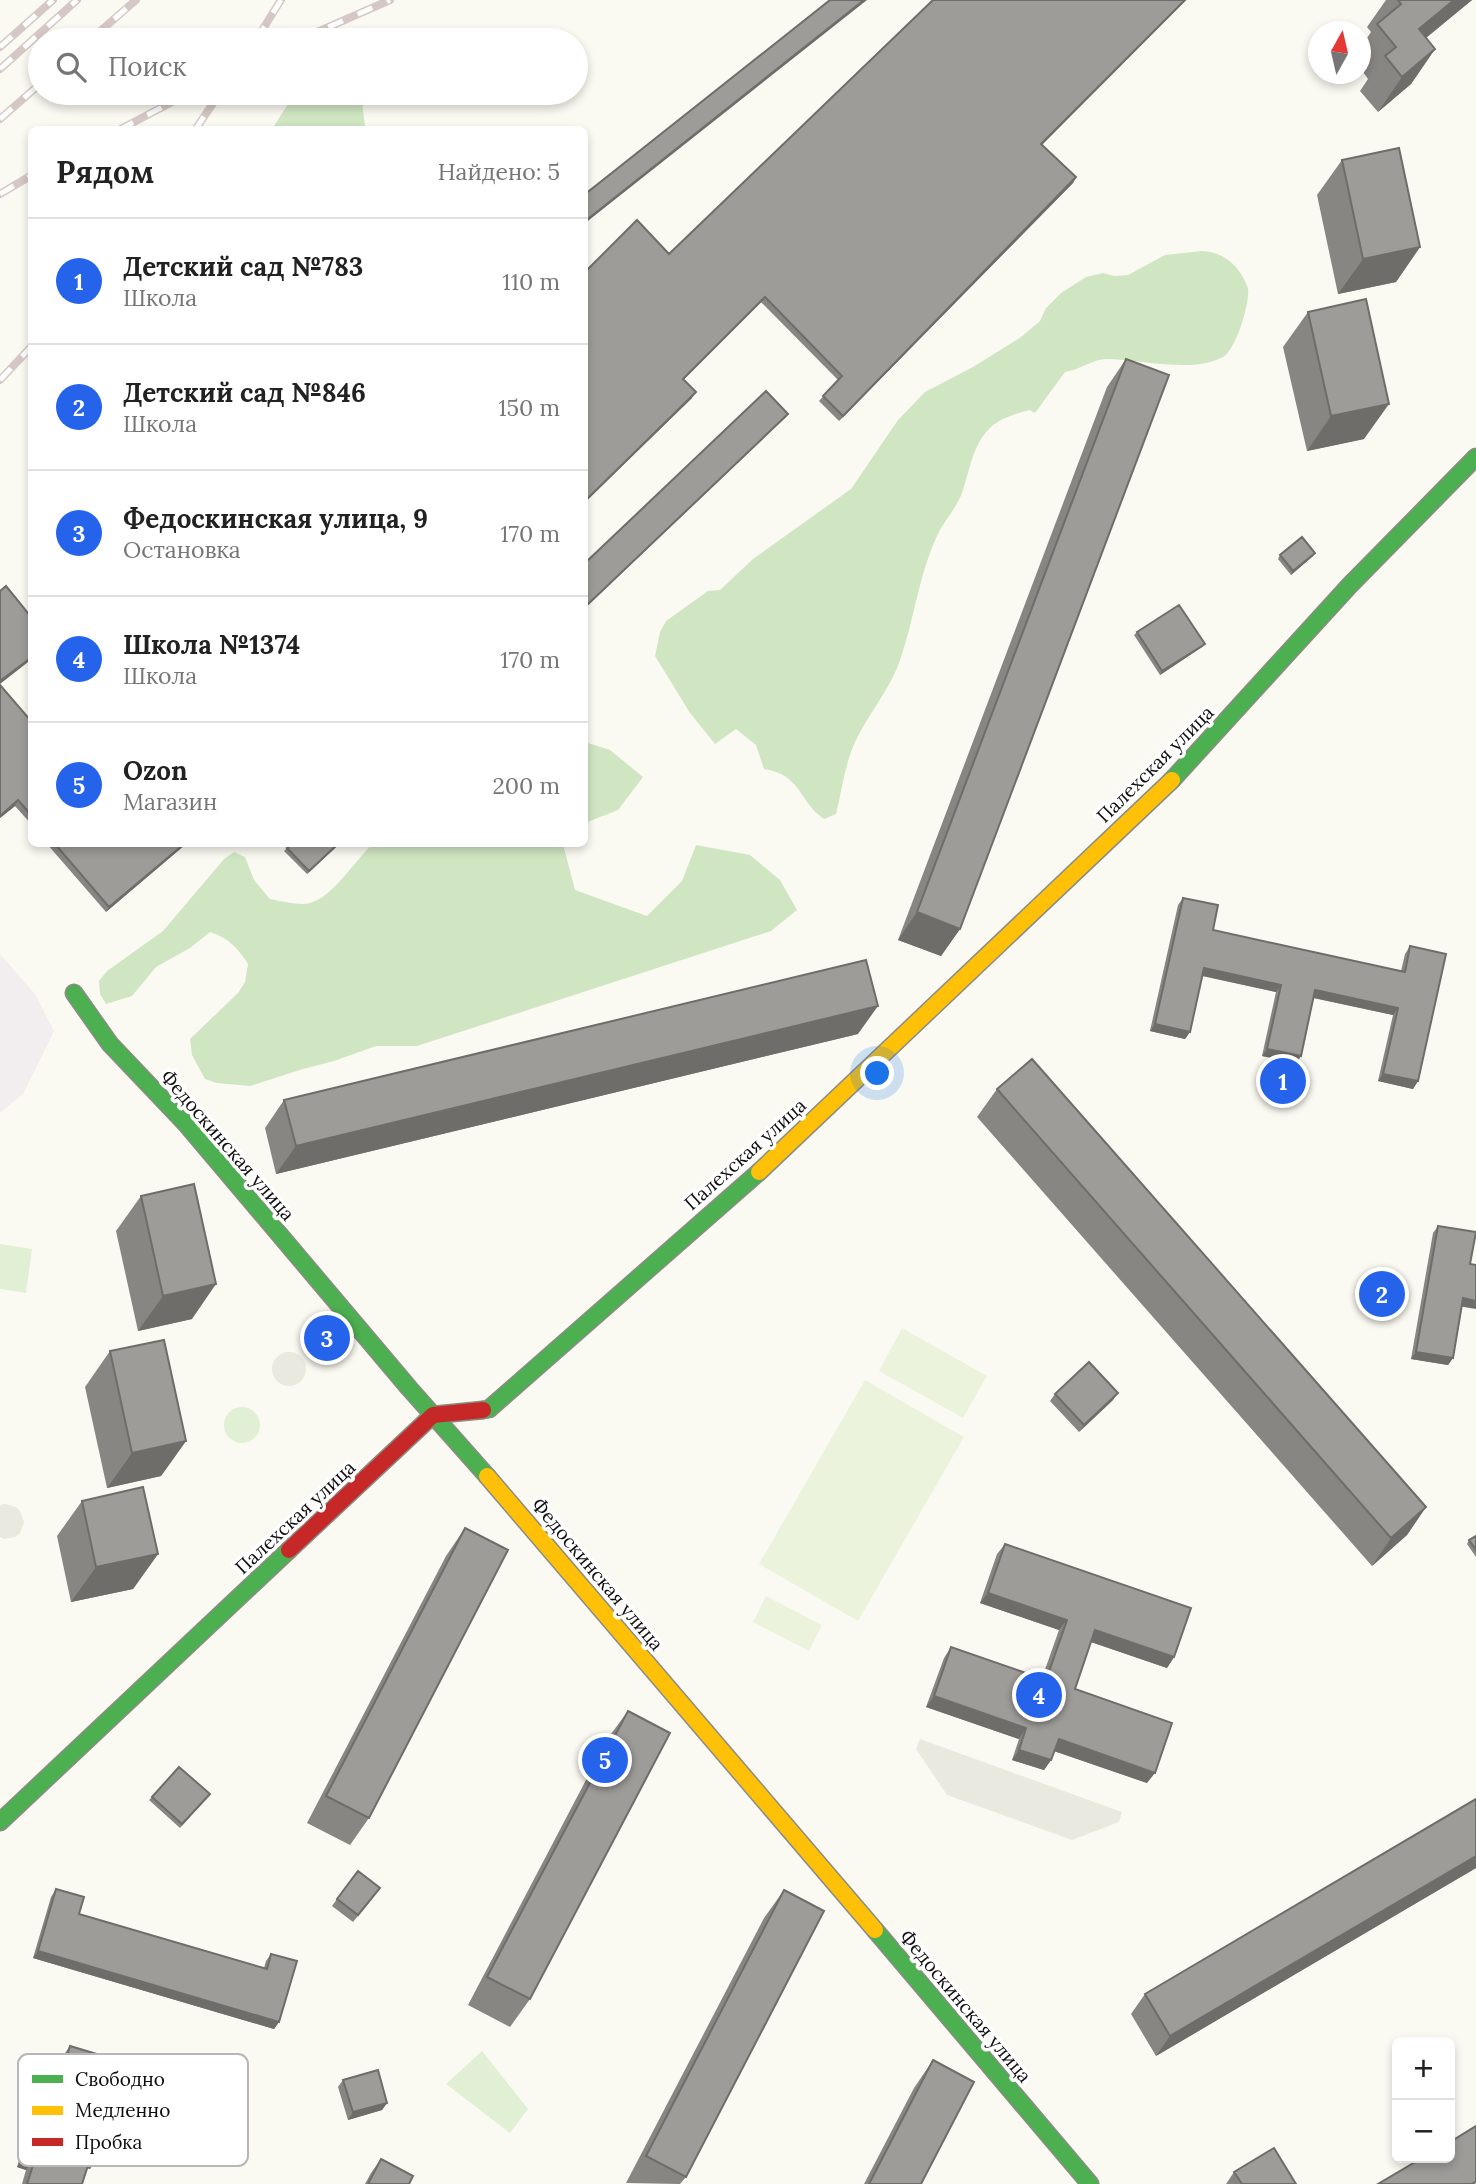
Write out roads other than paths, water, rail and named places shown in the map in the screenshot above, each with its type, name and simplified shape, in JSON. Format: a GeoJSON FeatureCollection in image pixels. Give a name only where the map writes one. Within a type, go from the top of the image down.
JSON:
{"type":"FeatureCollection","features":[{"type":"Feature","properties":{"kind":"street","name":"Палехская улица"},"geometry":{"type":"LineString","coordinates":[[0,1822],[433,1415],[489,1409],[764,1167],[1171,781],[1350,585],[1476,457]]}},
{"type":"Feature","properties":{"kind":"street","name":"Федоскинская улица"},"geometry":{"type":"LineString","coordinates":[[74,993],[110,1044],[187,1125],[1090,2184]]}},
{"type":"Feature","properties":{"kind":"railway"},"geometry":{"type":"LineString","coordinates":[[0,47],[53,0]]}},
{"type":"Feature","properties":{"kind":"railway"},"geometry":{"type":"LineString","coordinates":[[46,28],[77,0]]}},
{"type":"Feature","properties":{"kind":"railway"},"geometry":{"type":"LineString","coordinates":[[104,28],[136,0]]}},
{"type":"Feature","properties":{"kind":"railway"},"geometry":{"type":"LineString","coordinates":[[264,28],[281,0]]}},
{"type":"Feature","properties":{"kind":"railway"},"geometry":{"type":"LineString","coordinates":[[326,28],[390,0]]}},
{"type":"Feature","properties":{"kind":"railway"},"geometry":{"type":"LineString","coordinates":[[0,69],[28,44]]}},
{"type":"Feature","properties":{"kind":"railway"},"geometry":{"type":"LineString","coordinates":[[0,119],[28,94]]}},
{"type":"Feature","properties":{"kind":"railway"},"geometry":{"type":"LineString","coordinates":[[127,126],[166,105]]}},
{"type":"Feature","properties":{"kind":"railway"},"geometry":{"type":"LineString","coordinates":[[198,126],[212,105]]}},
{"type":"Feature","properties":{"kind":"railway"},"geometry":{"type":"LineString","coordinates":[[0,194],[28,177]]}},
{"type":"Feature","properties":{"kind":"railway"},"geometry":{"type":"LineString","coordinates":[[0,380],[28,350]]}},
{"type":"Feature","properties":{"kind":"place","name":"Детский сад №783"},"geometry":{"type":"Point","coordinates":[1283,1081]}},
{"type":"Feature","properties":{"kind":"place","name":"Детский сад №846"},"geometry":{"type":"Point","coordinates":[1382,1294]}},
{"type":"Feature","properties":{"kind":"place","name":"Федоскинская улица, 9"},"geometry":{"type":"Point","coordinates":[327,1338]}},
{"type":"Feature","properties":{"kind":"place","name":"Школа №1374"},"geometry":{"type":"Point","coordinates":[1039,1695]}},
{"type":"Feature","properties":{"kind":"place","name":"Ozon"},"geometry":{"type":"Point","coordinates":[605,1760]}}]}
